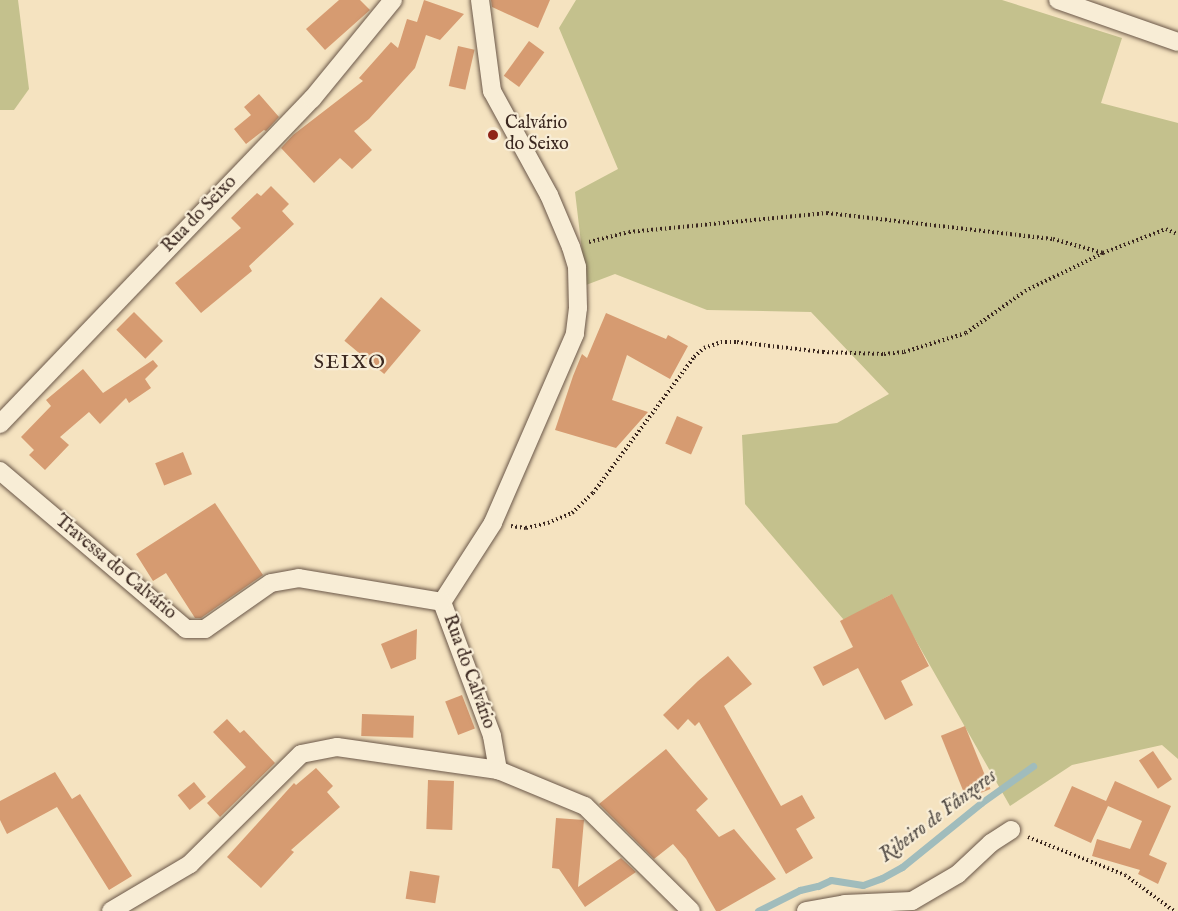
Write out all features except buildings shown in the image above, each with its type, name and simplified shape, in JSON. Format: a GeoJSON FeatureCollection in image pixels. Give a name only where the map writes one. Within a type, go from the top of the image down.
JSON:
{"type":"FeatureCollection","features":[{"type":"Feature","properties":{"kind":"street","name":"Rua do Seixo"},"geometry":{"type":"LineString","coordinates":[[0,423],[312,99],[393,0]]}},
{"type":"Feature","properties":{"kind":"street","name":"Rua do Calvário"},"geometry":{"type":"LineString","coordinates":[[480,0],[492,91],[549,195],[571,247],[577,267],[578,308],[575,334],[493,523],[442,602],[492,736],[498,770]]}},
{"type":"Feature","properties":{"kind":"street"},"geometry":{"type":"LineString","coordinates":[[1058,0],[1178,42]]}},
{"type":"Feature","properties":{"kind":"street","name":"Travessa do Calvário"},"geometry":{"type":"LineString","coordinates":[[0,471],[186,629],[205,629],[271,583],[299,578],[442,602]]}},
{"type":"Feature","properties":{"kind":"street"},"geometry":{"type":"LineString","coordinates":[[111,911],[190,864],[302,754],[337,747],[498,770],[585,806],[691,911]]}},
{"type":"Feature","properties":{"kind":"street"},"geometry":{"type":"LineString","coordinates":[[806,911],[845,904],[912,902],[957,874],[991,843],[1011,830]]}},
{"type":"Feature","properties":{"kind":"path"},"geometry":{"type":"LineString","coordinates":[[571,247],[629,232],[827,213],[1053,239],[1103,253]]}},
{"type":"Feature","properties":{"kind":"path"},"geometry":{"type":"LineString","coordinates":[[493,523],[526,528],[548,523],[572,513],[593,493],[694,357],[704,348],[721,342],[737,342],[823,352],[884,354],[904,352],[966,333],[1025,291],[1103,253],[1166,229],[1178,234]]}},
{"type":"Feature","properties":{"kind":"path"},"geometry":{"type":"LineString","coordinates":[[1011,830],[1125,875],[1174,911]]}},
{"type":"Feature","properties":{"kind":"shaded area"},"geometry":{"type":"Polygon","coordinates":[[[0,0],[18,0],[29,89],[14,110],[0,110],[0,0]]]}},
{"type":"Feature","properties":{"kind":"shaded area"},"geometry":{"type":"Polygon","coordinates":[[[576,0],[1002,0],[1122,38],[1101,103],[1178,123],[1178,759],[1162,745],[1072,765],[1010,806],[890,595],[844,620],[745,504],[742,435],[837,423],[889,394],[811,312],[707,310],[615,274],[586,285],[575,192],[618,169],[559,28],[576,0]]]}},
{"type":"Feature","properties":{"kind":"waterway","name":"Ribeiro de Fânzeres"},"geometry":{"type":"LineString","coordinates":[[758,911],[800,890],[831,880],[863,885],[882,878],[902,867],[981,803],[1033,766]]}},
{"type":"Feature","properties":{"kind":"place","name":"Calvário do Seixo"},"geometry":{"type":"Point","coordinates":[493,135]}},
{"type":"Feature","properties":{"kind":"district","name":"SEIXO"},"geometry":{"type":"Point","coordinates":[350,362]}}]}
